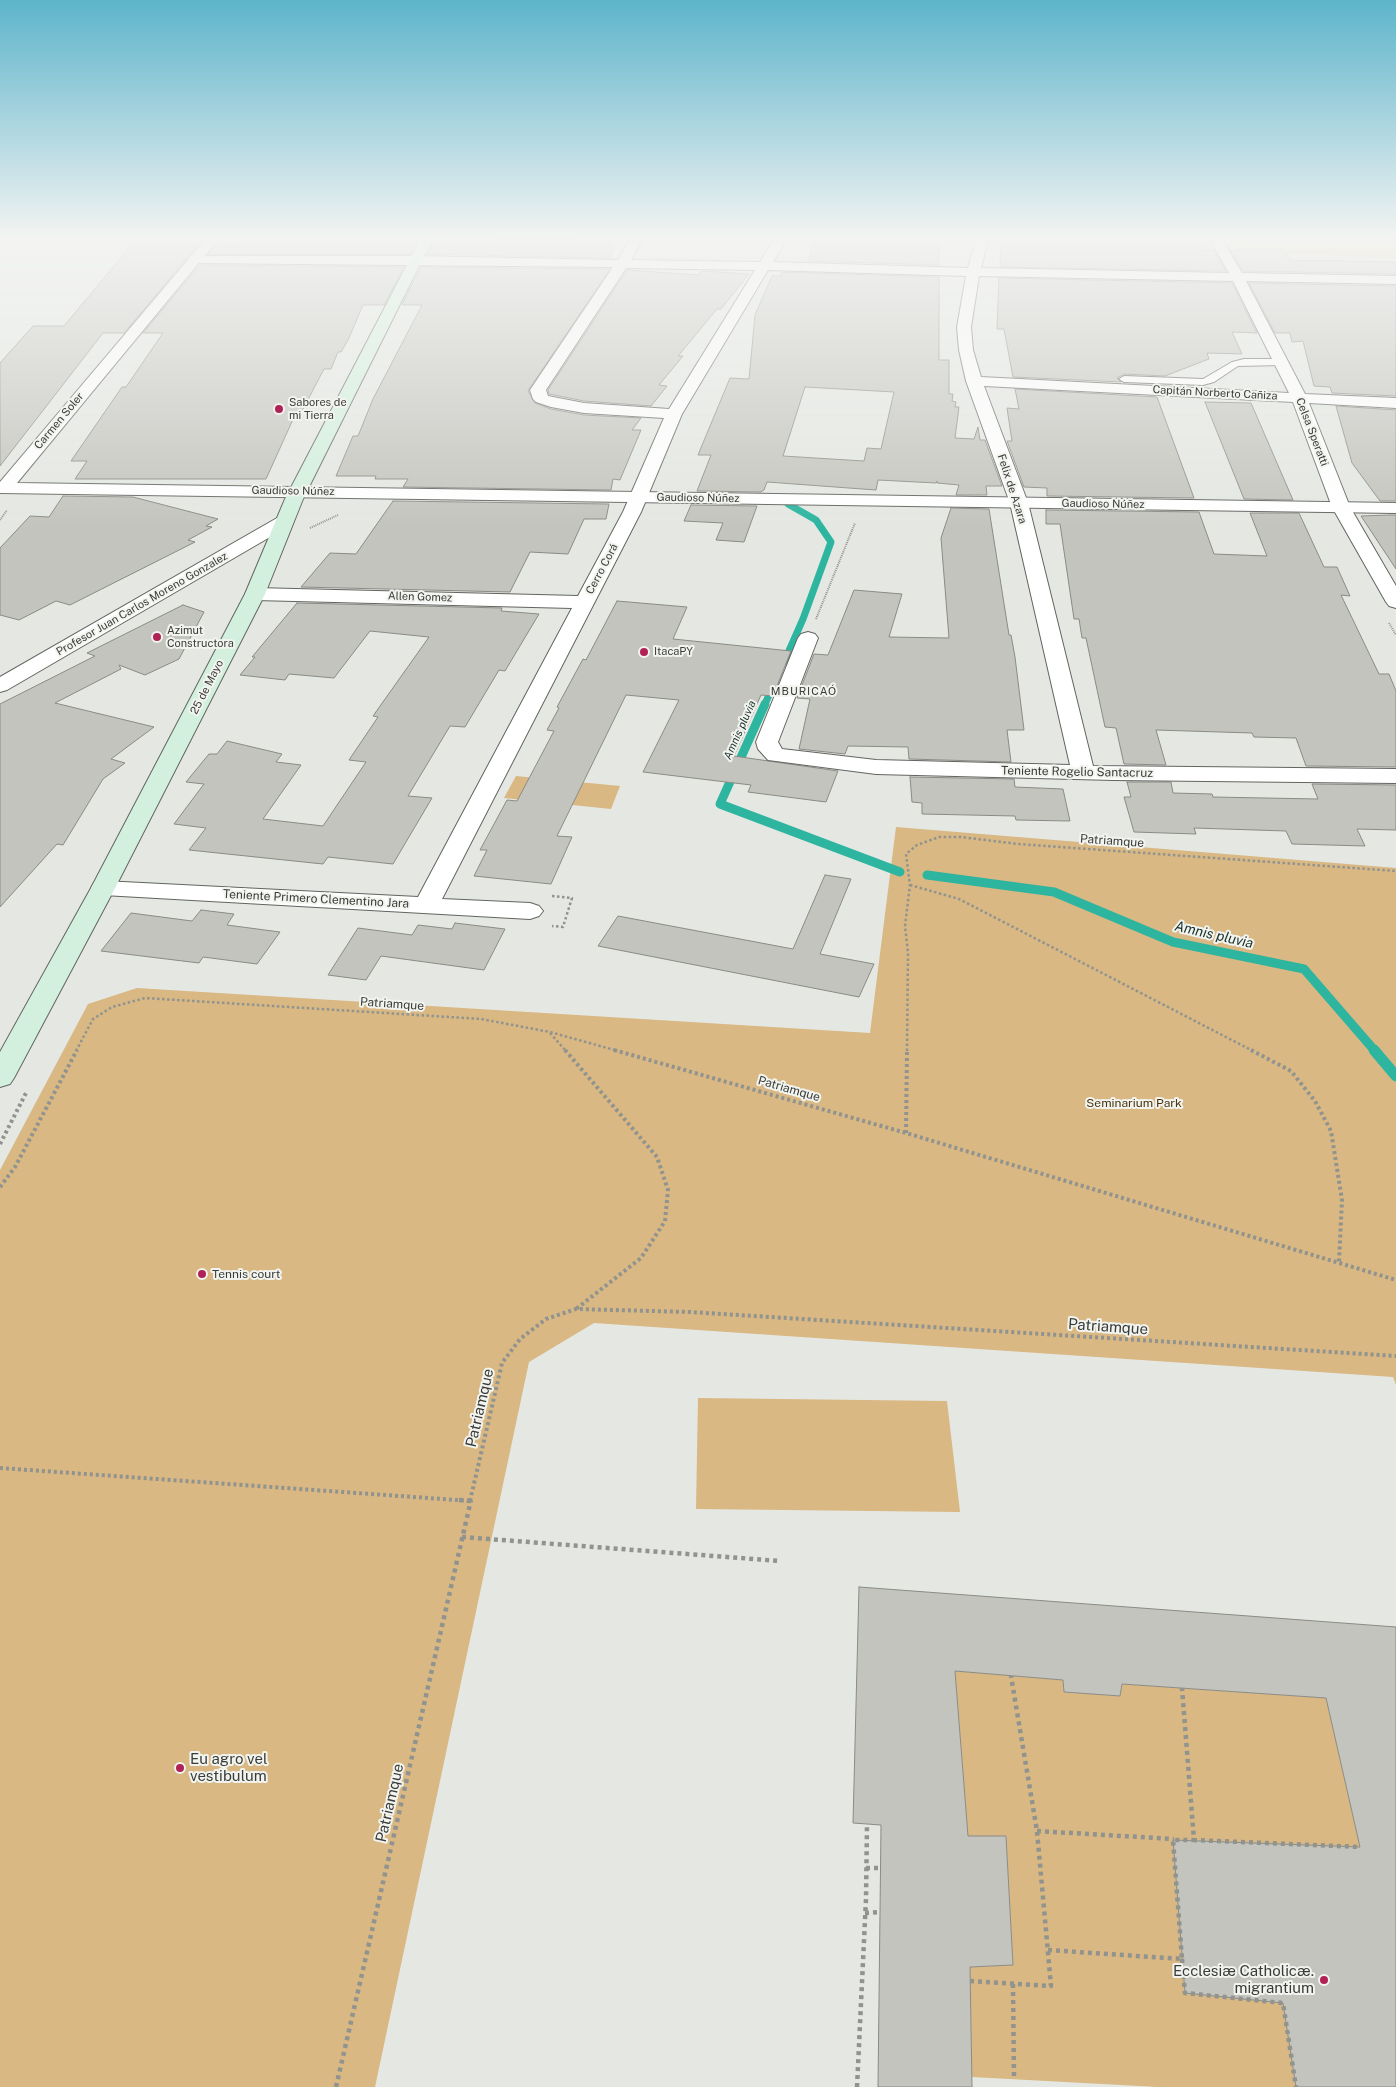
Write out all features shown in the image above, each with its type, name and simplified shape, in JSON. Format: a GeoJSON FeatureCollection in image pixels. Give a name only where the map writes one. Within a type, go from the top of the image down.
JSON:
{"type":"FeatureCollection","features":[{"type":"Feature","properties":{"kind":"main road","name":"25 de Mayo"},"geometry":{"type":"LineString","coordinates":[[0,1078],[103,888],[255,594],[283,522],[377,333]]}},
{"type":"Feature","properties":{"kind":"street","name":"Carmen Soler"},"geometry":{"type":"LineString","coordinates":[[1,489],[132,333]]}},
{"type":"Feature","properties":{"kind":"street"},"geometry":{"type":"LineString","coordinates":[[576,333],[538,390],[541,399],[556,404],[584,408],[674,414]]}},
{"type":"Feature","properties":{"kind":"street","name":"Cerro Corá"},"geometry":{"type":"LineString","coordinates":[[426,905],[632,512],[674,414],[723,333]]}},
{"type":"Feature","properties":{"kind":"street","name":"Felix de Azara"},"geometry":{"type":"LineString","coordinates":[[964,333],[966,350],[974,381],[1019,503],[1083,772]]}},
{"type":"Feature","properties":{"kind":"street","name":"Celsa Speratti"},"geometry":{"type":"LineString","coordinates":[[1267,333],[1299,397],[1341,507],[1396,602]]}},
{"type":"Feature","properties":{"kind":"street","name":"Capitán Norberto Cañiza"},"geometry":{"type":"LineString","coordinates":[[974,381],[1173,386],[1396,403]]}},
{"type":"Feature","properties":{"kind":"street","name":"Gaudioso Núñez"},"geometry":{"type":"LineString","coordinates":[[1,489],[299,491],[1396,508]]}},
{"type":"Feature","properties":{"kind":"street","name":"Profesor Juan Carlos Moreno Gonzalez"},"geometry":{"type":"LineString","coordinates":[[0,686],[283,522]]}},
{"type":"Feature","properties":{"kind":"street","name":"Allen Gomez"},"geometry":{"type":"LineString","coordinates":[[255,594],[584,602]]}},
{"type":"Feature","properties":{"kind":"street","name":"Teniente Rogelio Santacruz"},"geometry":{"type":"LineString","coordinates":[[808,638],[767,742],[769,749],[776,755],[876,768],[1396,776]]}},
{"type":"Feature","properties":{"kind":"street","name":"Teniente Primero Clementino Jara"},"geometry":{"type":"LineString","coordinates":[[103,888],[530,911]]}},
{"type":"Feature","properties":{"kind":"lane"},"geometry":{"type":"LineString","coordinates":[[1173,386],[1211,380],[1235,364],[1244,362],[1282,362]]}},
{"type":"Feature","properties":{"kind":"lane"},"geometry":{"type":"LineString","coordinates":[[1124,379],[1148,385]]}},
{"type":"Feature","properties":{"kind":"path"},"geometry":{"type":"LineString","coordinates":[[808,638],[856,519]]}},
{"type":"Feature","properties":{"kind":"path","name":"Patriamque"},"geometry":{"type":"LineString","coordinates":[[0,1187],[15,1166],[93,1019],[112,1006],[145,998],[481,1019],[550,1032],[906,1133],[908,953],[905,926],[910,885],[906,854],[917,844],[939,837],[962,836],[1018,844],[1396,871]]}},
{"type":"Feature","properties":{"kind":"path"},"geometry":{"type":"LineString","coordinates":[[910,885],[959,898],[1291,1071],[1315,1100],[1331,1131],[1342,1200],[1339,1262]]}},
{"type":"Feature","properties":{"kind":"path"},"geometry":{"type":"LineString","coordinates":[[550,1032],[657,1157],[668,1190],[665,1221],[641,1258],[576,1310]]}},
{"type":"Feature","properties":{"kind":"path"},"geometry":{"type":"LineString","coordinates":[[906,1133],[1396,1280]]}},
{"type":"Feature","properties":{"kind":"path","name":"Patriamque"},"geometry":{"type":"LineString","coordinates":[[336,2087],[502,1363],[520,1339],[546,1319],[576,1310],[690,1312],[1396,1356]]}},
{"type":"Feature","properties":{"kind":"path"},"geometry":{"type":"LineString","coordinates":[[0,1468],[470,1501]]}},
{"type":"Feature","properties":{"kind":"path"},"geometry":{"type":"LineString","coordinates":[[462,1537],[780,1561]]}},
{"type":"Feature","properties":{"kind":"path"},"geometry":{"type":"LineString","coordinates":[[970,1981],[1051,1986],[1037,1831],[1011,1676]]}},
{"type":"Feature","properties":{"kind":"path"},"geometry":{"type":"LineString","coordinates":[[1182,1688],[1194,1840]]}},
{"type":"Feature","properties":{"kind":"path"},"geometry":{"type":"LineString","coordinates":[[857,2087],[867,1824]]}},
{"type":"Feature","properties":{"kind":"path"},"geometry":{"type":"LineString","coordinates":[[1037,1831],[1360,1847]]}},
{"type":"Feature","properties":{"kind":"path"},"geometry":{"type":"LineString","coordinates":[[1194,1840],[1173,1840],[1185,1993],[1283,2003],[1296,2087]]}},
{"type":"Feature","properties":{"kind":"path"},"geometry":{"type":"LineString","coordinates":[[866,1868],[880,1868]]}},
{"type":"Feature","properties":{"kind":"path"},"geometry":{"type":"LineString","coordinates":[[865,1913],[880,1912]]}},
{"type":"Feature","properties":{"kind":"path"},"geometry":{"type":"LineString","coordinates":[[1048,1950],[1182,1959]]}},
{"type":"Feature","properties":{"kind":"path"},"geometry":{"type":"LineString","coordinates":[[1013,1984],[1014,2079]]}},
{"type":"Feature","properties":{"kind":"green space"},"geometry":{"type":"Polygon","coordinates":[[[516,776],[620,786],[611,809],[504,798],[516,776]]]}},
{"type":"Feature","properties":{"kind":"green space","name":"Seminarium Park"},"geometry":{"type":"Polygon","coordinates":[[[896,827],[1396,868],[1396,1385],[1393,1377],[594,1323],[529,1362],[375,2087],[0,2087],[0,1170],[88,1004],[137,988],[870,1033],[896,827]]]}},
{"type":"Feature","properties":{"kind":"green space"},"geometry":{"type":"Polygon","coordinates":[[[698,1398],[947,1401],[960,1512],[696,1509],[698,1398]]]}},
{"type":"Feature","properties":{"kind":"green space"},"geometry":{"type":"Polygon","coordinates":[[[955,1671],[1063,1680],[1064,1692],[1120,1696],[1122,1684],[1326,1698],[1360,1847],[1173,1840],[1185,1993],[1283,2003],[1296,2087],[1158,2087],[972,2077],[970,1967],[1013,1965],[1006,1836],[968,1836],[955,1671]]]}},
{"type":"Feature","properties":{"kind":"building"},"geometry":{"type":"Polygon","coordinates":[[[26,333],[103,333],[0,466],[0,363],[26,333]]]}},
{"type":"Feature","properties":{"kind":"building"},"geometry":{"type":"Polygon","coordinates":[[[163,333],[351,333],[341,352],[338,352],[331,369],[324,369],[300,415],[295,415],[266,479],[75,479],[87,461],[71,461],[122,387],[126,387],[163,333]]]}},
{"type":"Feature","properties":{"kind":"building"},"geometry":{"type":"Polygon","coordinates":[[[407,333],[567,333],[528,391],[535,403],[551,409],[584,415],[641,418],[632,430],[641,430],[620,480],[613,479],[611,490],[403,487],[408,479],[375,479],[376,476],[336,476],[353,436],[358,436],[373,399],[407,333]]]}},
{"type":"Feature","properties":{"kind":"building"},"geometry":{"type":"Polygon","coordinates":[[[585,333],[697,333],[678,356],[683,356],[659,385],[667,386],[651,406],[584,401],[549,394],[548,390],[585,333]]]}},
{"type":"Feature","properties":{"kind":"building"},"geometry":{"type":"Polygon","coordinates":[[[753,333],[939,333],[939,360],[949,360],[949,394],[953,394],[952,401],[956,402],[955,407],[959,407],[955,438],[974,439],[978,427],[980,440],[985,440],[1002,486],[986,486],[987,495],[956,495],[959,485],[937,483],[937,481],[936,483],[878,480],[876,490],[767,482],[764,490],[761,492],[697,491],[711,455],[698,455],[730,378],[749,379],[753,333]],[[805,387],[783,456],[864,461],[867,448],[881,449],[894,392],[805,387]]]}},
{"type":"Feature","properties":{"kind":"building"},"geometry":{"type":"Polygon","coordinates":[[[1005,333],[1233,333],[1242,354],[1207,353],[1209,359],[1165,376],[1124,374],[1117,378],[1121,382],[1013,377],[1005,333]]]}},
{"type":"Feature","properties":{"kind":"building"},"geometry":{"type":"Polygon","coordinates":[[[1290,333],[1396,333],[1396,396],[1332,393],[1330,387],[1314,386],[1303,341],[1292,342],[1290,333]]]}},
{"type":"Feature","properties":{"kind":"building"},"geometry":{"type":"Polygon","coordinates":[[[1015,389],[1157,397],[1194,498],[1047,496],[1047,488],[1024,487],[1007,441],[1012,441],[1007,408],[1019,409],[1015,389]]]}},
{"type":"Feature","properties":{"kind":"building"},"geometry":{"type":"Polygon","coordinates":[[[1205,402],[1251,403],[1293,500],[1244,499],[1205,402]]]}},
{"type":"Feature","properties":{"kind":"building"},"geometry":{"type":"Polygon","coordinates":[[[1336,406],[1396,410],[1396,501],[1380,501],[1352,463],[1336,406]]]}},
{"type":"Feature","properties":{"kind":"building"},"geometry":{"type":"Polygon","coordinates":[[[63,496],[133,497],[218,519],[206,526],[212,527],[188,540],[195,542],[70,605],[56,601],[19,620],[0,615],[0,548],[30,516],[49,517],[63,496]]]}},
{"type":"Feature","properties":{"kind":"building"},"geometry":{"type":"Polygon","coordinates":[[[393,501],[609,504],[606,519],[584,519],[568,554],[530,552],[510,592],[301,587],[330,553],[356,554],[393,501]]]}},
{"type":"Feature","properties":{"kind":"building"},"geometry":{"type":"Polygon","coordinates":[[[691,505],[757,506],[744,542],[716,540],[723,523],[684,521],[691,505]]]}},
{"type":"Feature","properties":{"kind":"building"},"geometry":{"type":"Polygon","coordinates":[[[951,508],[989,509],[1009,635],[1011,635],[1015,657],[1024,730],[1007,730],[1011,762],[909,759],[908,747],[848,746],[845,754],[799,749],[810,699],[797,698],[814,654],[828,655],[854,590],[902,594],[889,637],[949,638],[941,538],[951,508]]]}},
{"type":"Feature","properties":{"kind":"building"},"geometry":{"type":"Polygon","coordinates":[[[1046,510],[1199,512],[1214,554],[1267,556],[1250,513],[1299,513],[1324,567],[1337,567],[1350,596],[1341,595],[1379,674],[1389,674],[1396,691],[1396,767],[1306,766],[1296,738],[1254,737],[1252,733],[1156,730],[1166,765],[1124,764],[1116,728],[1105,727],[1086,638],[1082,638],[1079,619],[1074,619],[1060,524],[1046,524],[1046,510]]]}},
{"type":"Feature","properties":{"kind":"building"},"geometry":{"type":"Polygon","coordinates":[[[1396,515],[1396,569],[1361,516],[1396,515]]]}},
{"type":"Feature","properties":{"kind":"building"},"geometry":{"type":"Polygon","coordinates":[[[617,601],[687,607],[673,639],[791,651],[773,696],[761,695],[734,756],[838,771],[826,802],[748,792],[751,785],[643,772],[679,700],[626,695],[557,836],[572,837],[551,884],[474,876],[487,850],[480,850],[507,800],[517,801],[554,731],[547,730],[559,708],[557,707],[583,659],[586,660],[617,601]]]}},
{"type":"Feature","properties":{"kind":"building"},"geometry":{"type":"Polygon","coordinates":[[[297,603],[502,608],[501,611],[539,614],[505,671],[499,670],[465,727],[450,726],[408,796],[432,798],[393,864],[328,857],[323,864],[189,850],[206,828],[174,824],[204,784],[186,782],[209,754],[217,754],[227,741],[282,754],[276,762],[301,765],[263,819],[323,826],[366,762],[349,760],[378,717],[373,716],[429,637],[370,631],[334,678],[289,674],[285,680],[240,675],[255,657],[252,657],[297,603]]]}},
{"type":"Feature","properties":{"kind":"building"},"geometry":{"type":"Polygon","coordinates":[[[183,605],[204,612],[179,659],[145,675],[119,665],[121,669],[55,703],[154,727],[111,759],[125,763],[103,779],[63,845],[57,844],[0,907],[0,704],[95,656],[87,653],[183,605]]]}},
{"type":"Feature","properties":{"kind":"building"},"geometry":{"type":"Polygon","coordinates":[[[910,777],[1014,779],[1015,787],[1063,789],[1070,821],[1016,820],[1015,816],[922,814],[922,803],[912,802],[910,777]]]}},
{"type":"Feature","properties":{"kind":"building"},"geometry":{"type":"Polygon","coordinates":[[[1127,782],[1171,782],[1173,793],[1212,794],[1213,797],[1318,799],[1312,784],[1396,785],[1396,830],[1357,829],[1365,846],[1292,844],[1286,831],[1194,828],[1196,834],[1134,832],[1124,797],[1131,797],[1127,782]]]}},
{"type":"Feature","properties":{"kind":"building"},"geometry":{"type":"Polygon","coordinates":[[[825,875],[851,879],[820,954],[874,964],[859,997],[598,946],[618,916],[793,949],[825,875]]]}},
{"type":"Feature","properties":{"kind":"building"},"geometry":{"type":"Polygon","coordinates":[[[201,910],[234,914],[227,925],[280,932],[257,964],[203,957],[199,963],[101,951],[131,913],[192,921],[201,910]]]}},
{"type":"Feature","properties":{"kind":"building"},"geometry":{"type":"Polygon","coordinates":[[[455,923],[505,929],[484,970],[381,956],[366,980],[328,975],[358,928],[412,935],[418,925],[452,929],[455,923]]]}},
{"type":"Feature","properties":{"kind":"building"},"geometry":{"type":"Polygon","coordinates":[[[859,1587],[1396,1627],[1396,2087],[1296,2087],[1283,2003],[1185,1993],[1173,1840],[1360,1847],[1326,1698],[1122,1684],[1120,1696],[1064,1692],[1063,1680],[955,1671],[968,1836],[1006,1836],[1013,1965],[970,1967],[972,2087],[878,2087],[881,1825],[853,1823],[859,1587]]]}},
{"type":"Feature","properties":{"kind":"waterway","name":"Amnis pluvia"},"geometry":{"type":"LineString","coordinates":[[784,662],[803,619],[831,542],[816,520],[788,504]]}},
{"type":"Feature","properties":{"kind":"waterway","name":"Amnis pluvia"},"geometry":{"type":"LineString","coordinates":[[764,706],[774,684]]}},
{"type":"Feature","properties":{"kind":"waterway","name":"Amnis pluvia"},"geometry":{"type":"LineString","coordinates":[[765,704],[720,804],[900,872]]}},
{"type":"Feature","properties":{"kind":"waterway","name":"Amnis pluvia"},"geometry":{"type":"LineString","coordinates":[[927,875],[1054,892],[1173,942],[1304,969],[1375,1051]]}},
{"type":"Feature","properties":{"kind":"waterway","name":"Amnis pluvia"},"geometry":{"type":"LineString","coordinates":[[1374,1050],[1396,1076]]}},
{"type":"Feature","properties":{"kind":"place","name":"Sabores de mi Tierra"},"geometry":{"type":"Point","coordinates":[279,409]}},
{"type":"Feature","properties":{"kind":"place","name":"Azimut Constructora"},"geometry":{"type":"Point","coordinates":[157,637]}},
{"type":"Feature","properties":{"kind":"place","name":"ItacaPY"},"geometry":{"type":"Point","coordinates":[644,652]}},
{"type":"Feature","properties":{"kind":"place","name":"Tennis court"},"geometry":{"type":"Point","coordinates":[202,1274]}},
{"type":"Feature","properties":{"kind":"place","name":"Eu agro vel vestibulum"},"geometry":{"type":"Point","coordinates":[180,1768]}},
{"type":"Feature","properties":{"kind":"place","name":"Ecclesiæ Catholicæ. migrantium"},"geometry":{"type":"Point","coordinates":[1324,1980]}},
{"type":"Feature","properties":{"kind":"district","name":"MBURICAÓ"},"geometry":{"type":"Point","coordinates":[804,692]}}]}
